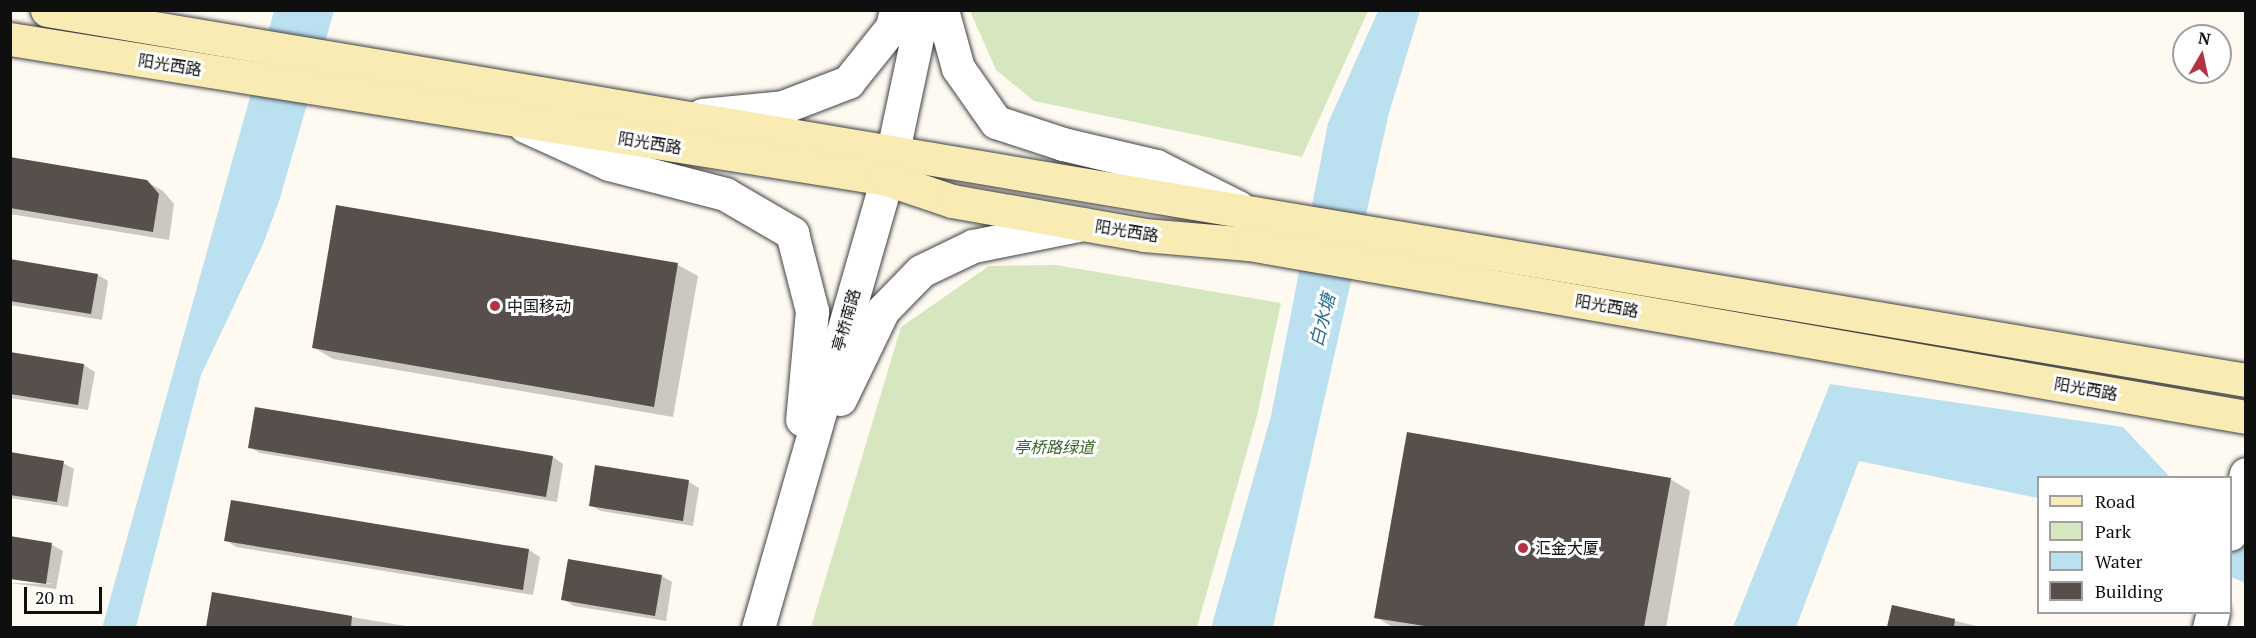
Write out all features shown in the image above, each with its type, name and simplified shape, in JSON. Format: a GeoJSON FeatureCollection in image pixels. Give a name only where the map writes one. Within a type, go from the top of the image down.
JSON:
{"type":"FeatureCollection","features":[{"type":"Feature","properties":{"kind":"main road","name":"阳光西路"},"geometry":{"type":"LineString","coordinates":[[46,10],[686,117],[889,166],[952,201],[1144,235],[1251,229]]}},
{"type":"Feature","properties":{"kind":"main road","name":"阳光西路"},"geometry":{"type":"LineString","coordinates":[[10,39],[518,123],[889,166],[1415,258],[2246,417]]}},
{"type":"Feature","properties":{"kind":"main road","name":"阳光西路"},"geometry":{"type":"LineString","coordinates":[[1415,258],[2246,380]]}},
{"type":"Feature","properties":{"kind":"street"},"geometry":{"type":"LineString","coordinates":[[686,117],[783,107],[848,82],[892,27],[896,10]]}},
{"type":"Feature","properties":{"kind":"street","name":"亭桥南路"},"geometry":{"type":"LineString","coordinates":[[758,627],[889,166],[923,10]]}},
{"type":"Feature","properties":{"kind":"street"},"geometry":{"type":"LineString","coordinates":[[942,10],[958,68],[996,122],[1063,144],[1156,166],[1251,229]]}},
{"type":"Feature","properties":{"kind":"street"},"geometry":{"type":"LineString","coordinates":[[518,123],[609,164],[725,194],[792,233],[812,311],[794,502]]}},
{"type":"Feature","properties":{"kind":"street"},"geometry":{"type":"LineString","coordinates":[[794,502],[883,310],[921,271],[973,246],[1084,224]]}},
{"type":"Feature","properties":{"kind":"green space"},"geometry":{"type":"Polygon","coordinates":[[[970,10],[1368,11],[1302,157],[1034,101],[996,70],[970,10]]]}},
{"type":"Feature","properties":{"kind":"green space","name":"亭桥路绿道"},"geometry":{"type":"Polygon","coordinates":[[[1056,265],[1281,303],[1257,416],[1197,627],[811,627],[901,327],[989,266],[1056,265]]]}},
{"type":"Feature","properties":{"kind":"water"},"geometry":{"type":"Polygon","coordinates":[[[274,11],[334,11],[280,198],[264,242],[201,375],[136,627],[102,628],[274,11]]]}},
{"type":"Feature","properties":{"kind":"water","name":"白水塘"},"geometry":{"type":"Polygon","coordinates":[[[1378,11],[1420,11],[1389,113],[1273,627],[1211,628],[1271,416],[1328,123],[1378,11]]]}},
{"type":"Feature","properties":{"kind":"water"},"geometry":{"type":"Polygon","coordinates":[[[1830,384],[2123,427],[2169,476],[2037,476],[2037,498],[1859,461],[1796,627],[1733,627],[1830,384]]]}},
{"type":"Feature","properties":{"kind":"water"},"geometry":{"type":"Polygon","coordinates":[[[2232,515],[2245,519],[2245,583],[2232,577],[2232,515]]]}},
{"type":"Feature","properties":{"kind":"building"},"geometry":{"type":"Polygon","coordinates":[[[10,157],[147,180],[159,194],[153,232],[10,208],[10,157]]]}},
{"type":"Feature","properties":{"kind":"building","name":"中国移动"},"geometry":{"type":"Polygon","coordinates":[[[336,205],[678,263],[654,407],[312,348],[336,205]]]}},
{"type":"Feature","properties":{"kind":"building"},"geometry":{"type":"Polygon","coordinates":[[[10,259],[98,274],[91,314],[10,301],[10,259]]]}},
{"type":"Feature","properties":{"kind":"building"},"geometry":{"type":"Polygon","coordinates":[[[10,352],[84,364],[78,405],[10,394],[10,352]]]}},
{"type":"Feature","properties":{"kind":"building"},"geometry":{"type":"Polygon","coordinates":[[[255,407],[553,456],[546,497],[248,448],[255,407]]]}},
{"type":"Feature","properties":{"kind":"building","name":"汇金大厦"},"geometry":{"type":"Polygon","coordinates":[[[1407,432],[1671,478],[1644,627],[1431,627],[1374,618],[1407,432]]]}},
{"type":"Feature","properties":{"kind":"building"},"geometry":{"type":"Polygon","coordinates":[[[10,452],[64,461],[57,502],[10,495],[10,452]]]}},
{"type":"Feature","properties":{"kind":"building"},"geometry":{"type":"Polygon","coordinates":[[[595,465],[689,480],[683,521],[589,506],[595,465]]]}},
{"type":"Feature","properties":{"kind":"building"},"geometry":{"type":"Polygon","coordinates":[[[231,500],[529,549],[523,590],[224,541],[231,500]]]}},
{"type":"Feature","properties":{"kind":"building"},"geometry":{"type":"Polygon","coordinates":[[[10,536],[52,543],[46,584],[10,579],[10,536]]]}},
{"type":"Feature","properties":{"kind":"building"},"geometry":{"type":"Polygon","coordinates":[[[568,559],[662,575],[655,616],[561,600],[568,559]]]}},
{"type":"Feature","properties":{"kind":"building"},"geometry":{"type":"Polygon","coordinates":[[[212,592],[352,616],[351,627],[206,627],[212,592]]]}},
{"type":"Feature","properties":{"kind":"building"},"geometry":{"type":"Polygon","coordinates":[[[1892,605],[1955,619],[1954,627],[1887,627],[1892,605]]]}},
{"type":"Feature","properties":{"kind":"place","name":"中国移动"},"geometry":{"type":"Point","coordinates":[495,306]}},
{"type":"Feature","properties":{"kind":"place","name":"汇金大厦"},"geometry":{"type":"Point","coordinates":[1523,548]}}]}
